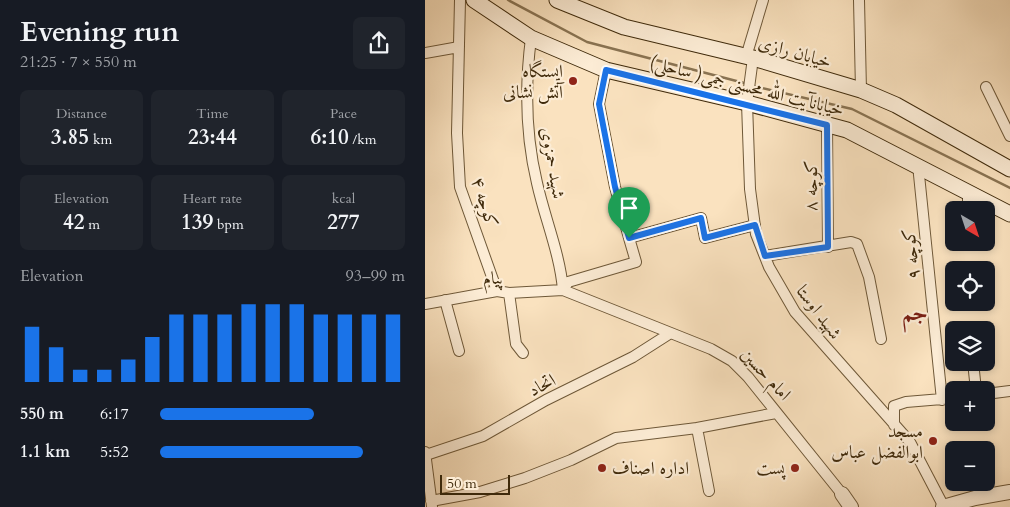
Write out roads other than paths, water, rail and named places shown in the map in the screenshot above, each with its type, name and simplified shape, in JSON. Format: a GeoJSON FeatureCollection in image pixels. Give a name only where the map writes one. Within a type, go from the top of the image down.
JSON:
{"type":"FeatureCollection","features":[{"type":"Feature","properties":{"kind":"main road","name":"خیابانآیت الله محسنی جمی( ساحلی)"},"geometry":{"type":"LineString","coordinates":[[474,0],[531,38],[606,70],[747,103],[847,130],[1010,214]]}},
{"type":"Feature","properties":{"kind":"main road","name":"خیابان رازی"},"geometry":{"type":"LineString","coordinates":[[557,0],[624,27],[749,58],[861,90],[896,105],[1010,169]]}},
{"type":"Feature","properties":{"kind":"street","name":"کوچه ۴"},"geometry":{"type":"LineString","coordinates":[[460,0],[457,133],[460,187],[497,291]]}},
{"type":"Feature","properties":{"kind":"street","name":"شهید اوستا"},"geometry":{"type":"LineString","coordinates":[[763,0],[749,58],[747,103],[750,189],[755,225],[765,256],[795,312],[910,442],[944,507]]}},
{"type":"Feature","properties":{"kind":"street"},"geometry":{"type":"LineString","coordinates":[[859,0],[861,90]]}},
{"type":"Feature","properties":{"kind":"street","name":"شهید حمزوی"},"geometry":{"type":"LineString","coordinates":[[531,38],[527,74],[529,118],[536,181],[561,272],[563,290]]}},
{"type":"Feature","properties":{"kind":"street"},"geometry":{"type":"LineString","coordinates":[[425,53],[459,47]]}},
{"type":"Feature","properties":{"kind":"street"},"geometry":{"type":"LineString","coordinates":[[563,290],[568,282],[636,262],[615,187],[599,104],[606,70]]}},
{"type":"Feature","properties":{"kind":"street"},"geometry":{"type":"LineString","coordinates":[[986,87],[1010,136]]}},
{"type":"Feature","properties":{"kind":"street","name":"کوچه ۸"},"geometry":{"type":"LineString","coordinates":[[827,125],[828,247]]}},
{"type":"Feature","properties":{"kind":"street","name":"کوچه ۹"},"geometry":{"type":"LineString","coordinates":[[918,165],[942,400]]}},
{"type":"Feature","properties":{"kind":"street"},"geometry":{"type":"LineString","coordinates":[[968,201],[969,192]]}},
{"type":"Feature","properties":{"kind":"street"},"geometry":{"type":"LineString","coordinates":[[629,238],[701,218],[705,238],[755,225]]}},
{"type":"Feature","properties":{"kind":"street"},"geometry":{"type":"LineString","coordinates":[[765,256],[851,242],[860,248],[881,338]]}},
{"type":"Feature","properties":{"kind":"street","name":"پیام"},"geometry":{"type":"LineString","coordinates":[[425,304],[497,291],[509,293],[563,290]]}},
{"type":"Feature","properties":{"kind":"street","name":"امام حسین"},"geometry":{"type":"LineString","coordinates":[[563,290],[669,334],[711,349],[732,361],[777,413],[843,500],[851,507]]}},
{"type":"Feature","properties":{"kind":"street"},"geometry":{"type":"LineString","coordinates":[[509,293],[516,344],[523,353]]}},
{"type":"Feature","properties":{"kind":"street"},"geometry":{"type":"LineString","coordinates":[[445,300],[459,351]]}},
{"type":"Feature","properties":{"kind":"street","name":"اتحاد"},"geometry":{"type":"LineString","coordinates":[[426,456],[483,436],[546,400],[633,357],[669,334]]}},
{"type":"Feature","properties":{"kind":"street"},"geometry":{"type":"LineString","coordinates":[[995,393],[1010,391]]}},
{"type":"Feature","properties":{"kind":"street"},"geometry":{"type":"LineString","coordinates":[[894,425],[894,406],[906,402],[945,400]]}},
{"type":"Feature","properties":{"kind":"street"},"geometry":{"type":"LineString","coordinates":[[425,452],[431,504],[525,478],[571,460],[616,438],[697,428],[777,413]]}},
{"type":"Feature","properties":{"kind":"street"},"geometry":{"type":"LineString","coordinates":[[697,428],[709,491]]}},
{"type":"Feature","properties":{"kind":"street"},"geometry":{"type":"LineString","coordinates":[[944,507],[975,498],[1010,492]]}},
{"type":"Feature","properties":{"kind":"waterway"},"geometry":{"type":"LineString","coordinates":[[508,0],[587,42],[748,84]]}},
{"type":"Feature","properties":{"kind":"waterway"},"geometry":{"type":"LineString","coordinates":[[753,86],[852,109],[1010,188]]}},
{"type":"Feature","properties":{"kind":"place","name":"ایستگاه آتش نشانی"},"geometry":{"type":"Point","coordinates":[573,81]}},
{"type":"Feature","properties":{"kind":"place","name":"مسجد ابوالفضل عباس"},"geometry":{"type":"Point","coordinates":[933,441]}},
{"type":"Feature","properties":{"kind":"place","name":"اداره اصناف"},"geometry":{"type":"Point","coordinates":[602,468]}},
{"type":"Feature","properties":{"kind":"place","name":"پست"},"geometry":{"type":"Point","coordinates":[795,468]}},
{"type":"Feature","properties":{"kind":"district","name":"جم"},"geometry":{"type":"Point","coordinates":[915,312]}}]}
